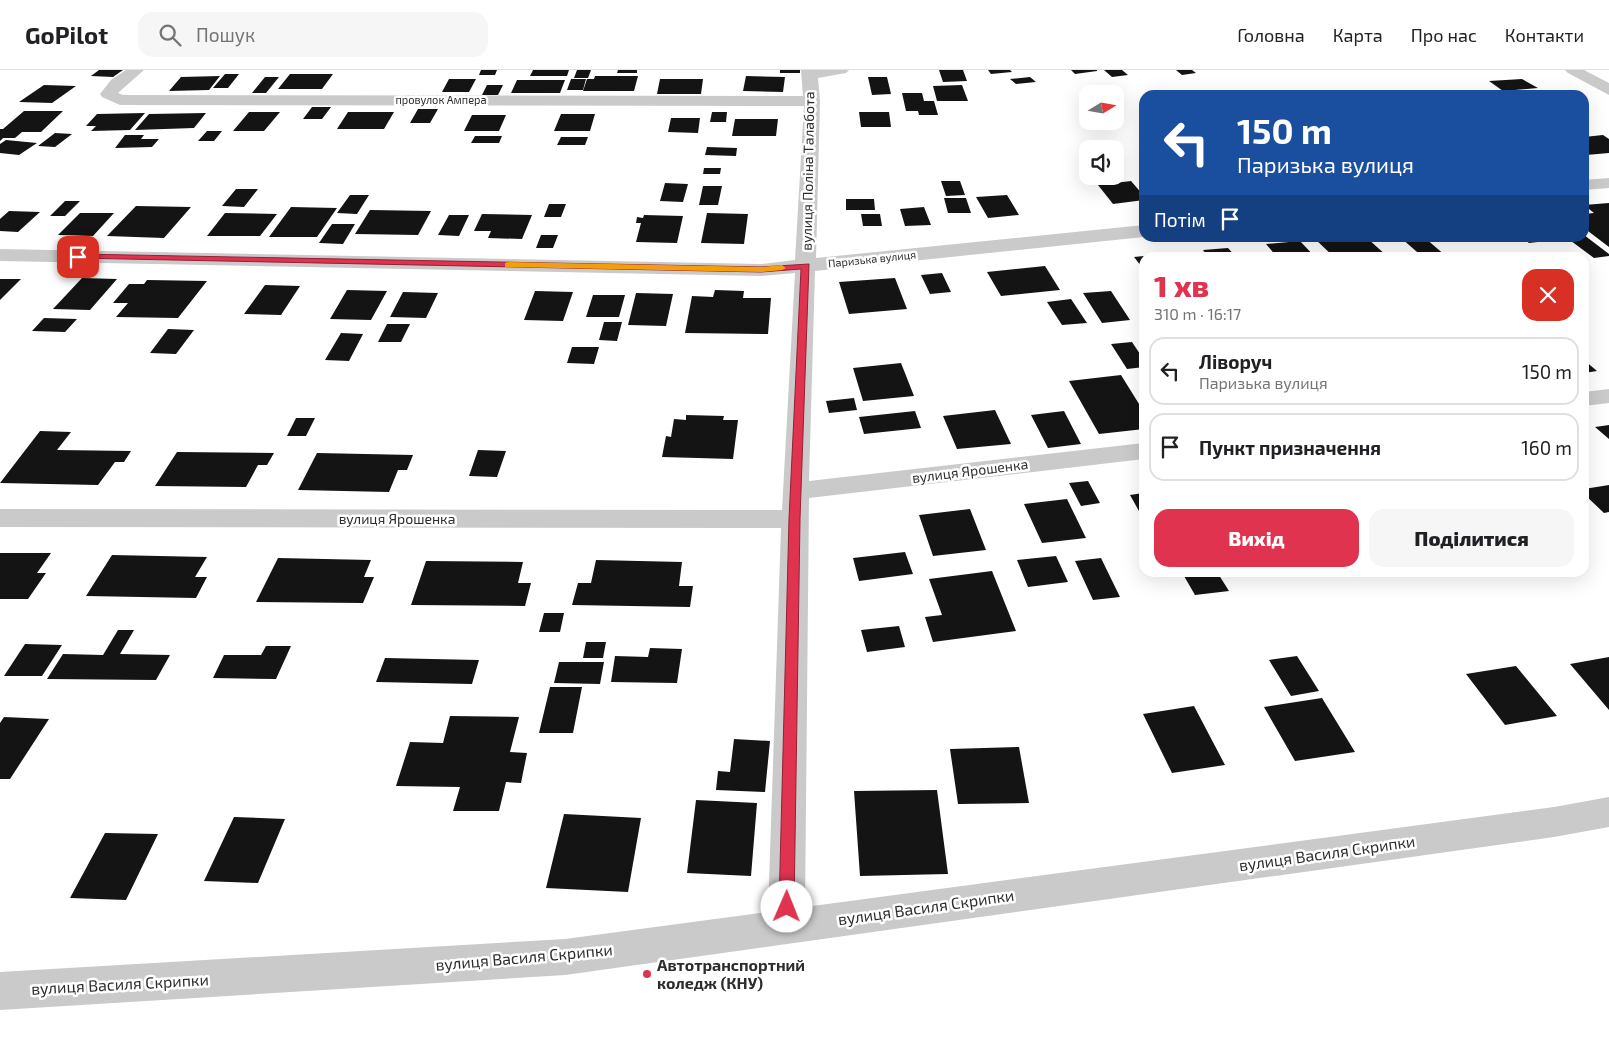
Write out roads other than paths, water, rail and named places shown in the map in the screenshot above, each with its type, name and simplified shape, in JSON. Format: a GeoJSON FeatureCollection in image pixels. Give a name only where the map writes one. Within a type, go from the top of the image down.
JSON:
{"type":"FeatureCollection","features":[{"type":"Feature","properties":{"kind":"street","name":"провулок Ампера"},"geometry":{"type":"LineString","coordinates":[[136,70],[117,83],[108,94],[120,100],[812,101]]}},
{"type":"Feature","properties":{"kind":"street"},"geometry":{"type":"LineString","coordinates":[[809,72],[841,70]]}},
{"type":"Feature","properties":{"kind":"street"},"geometry":{"type":"LineString","coordinates":[[1574,70],[1609,90]]}},
{"type":"Feature","properties":{"kind":"street","name":"вулиця Поліна Талабота"},"geometry":{"type":"LineString","coordinates":[[786,926],[794,519],[797,491],[812,101],[809,72]]}},
{"type":"Feature","properties":{"kind":"street"},"geometry":{"type":"LineString","coordinates":[[1589,185],[1609,183]]}},
{"type":"Feature","properties":{"kind":"street","name":"Паризька вулиця"},"geometry":{"type":"LineString","coordinates":[[0,255],[751,269],[806,266],[1139,232]]}},
{"type":"Feature","properties":{"kind":"street"},"geometry":{"type":"LineString","coordinates":[[1589,398],[1609,396]]}},
{"type":"Feature","properties":{"kind":"street","name":"вулиця Ярошенка"},"geometry":{"type":"LineString","coordinates":[[797,491],[1139,452]]}},
{"type":"Feature","properties":{"kind":"street","name":"вулиця Ярошенка"},"geometry":{"type":"LineString","coordinates":[[0,518],[794,519]]}},
{"type":"Feature","properties":{"kind":"street","name":"вулиця Василя Скрипки"},"geometry":{"type":"LineString","coordinates":[[0,991],[565,957],[1545,824],[1609,812]]}},
{"type":"Feature","properties":{"kind":"place","name":"Автотранспортний коледж (КНУ)"},"geometry":{"type":"Point","coordinates":[647,974]}}]}
